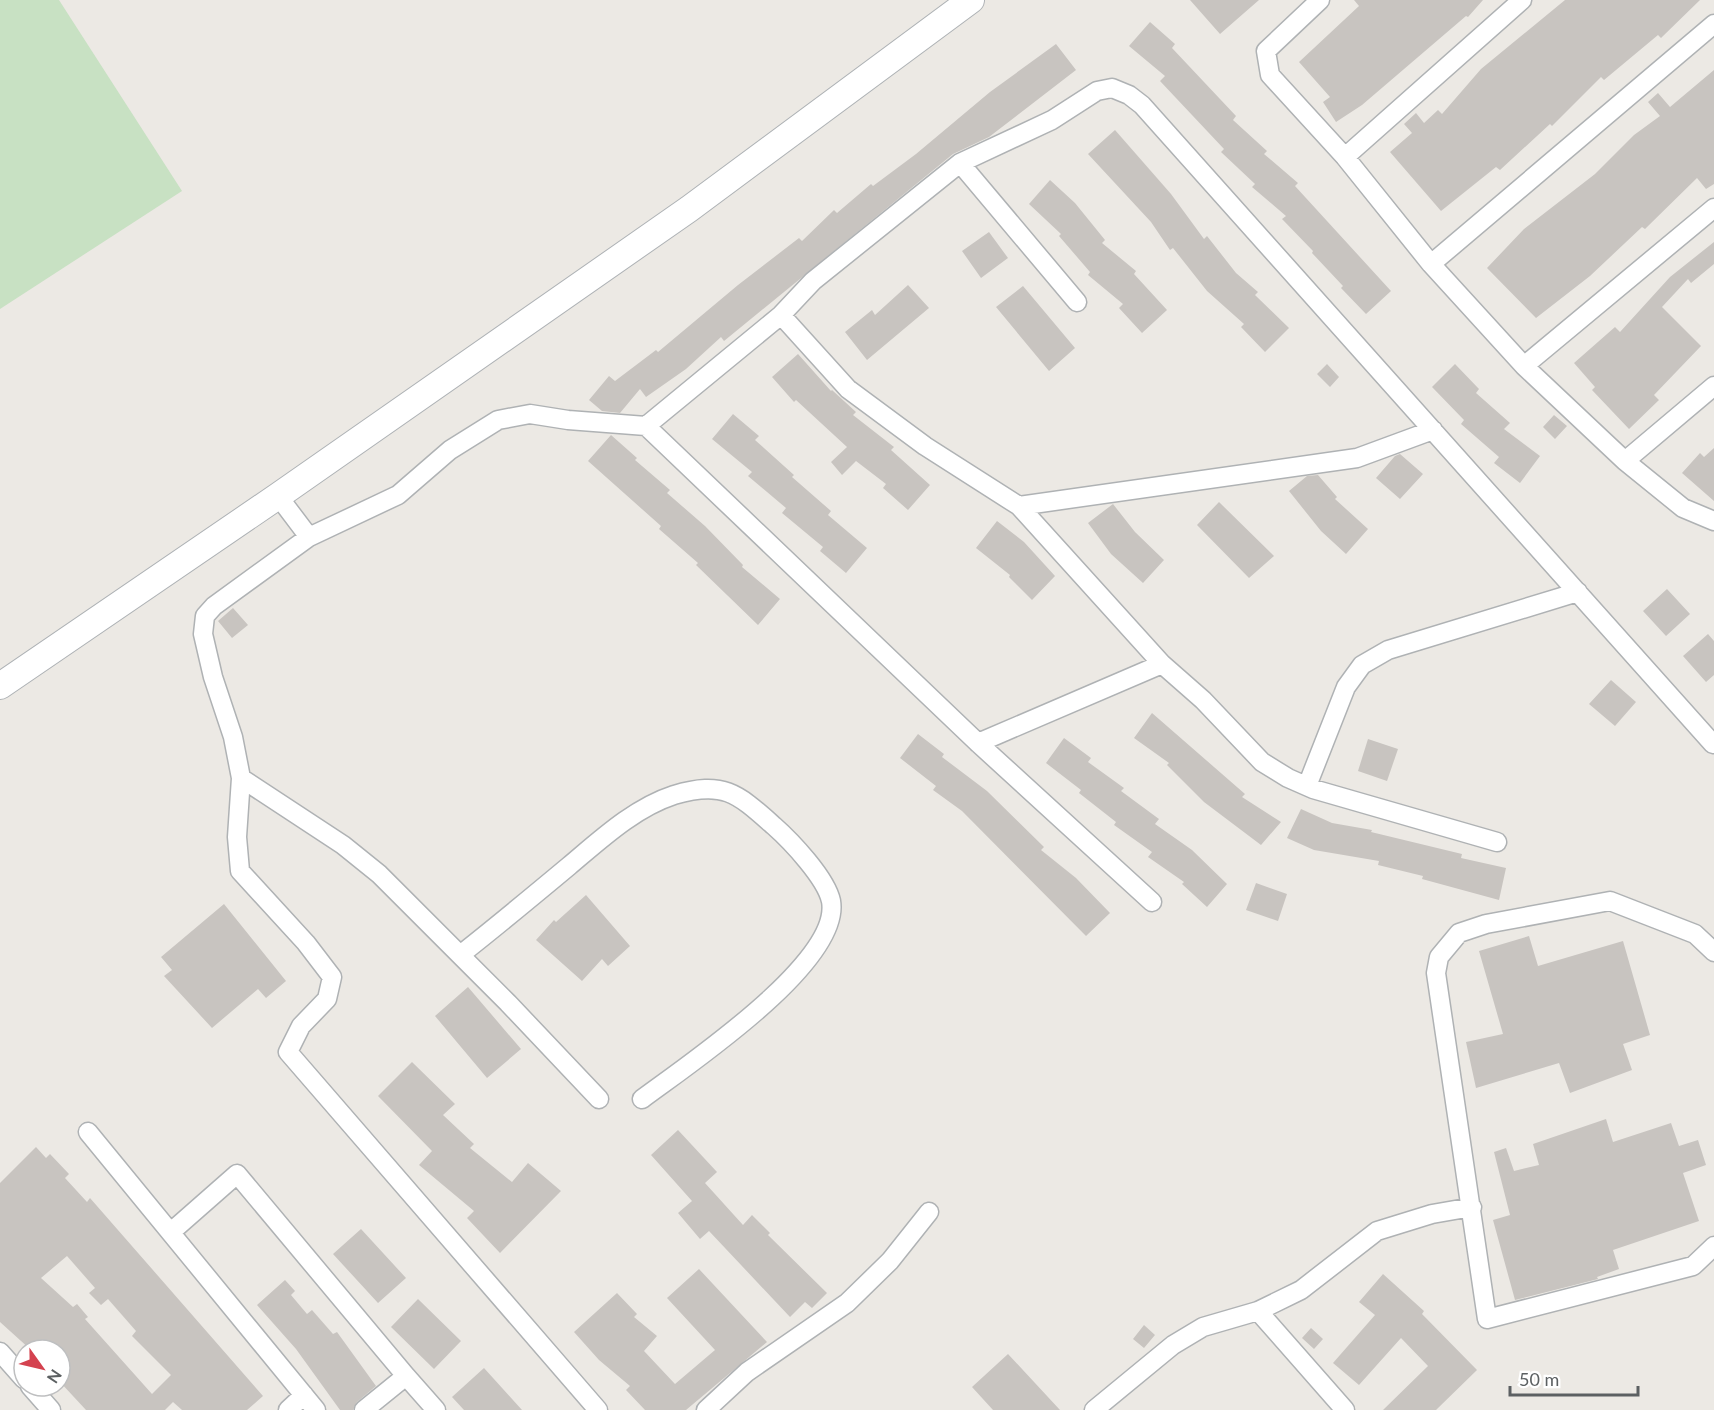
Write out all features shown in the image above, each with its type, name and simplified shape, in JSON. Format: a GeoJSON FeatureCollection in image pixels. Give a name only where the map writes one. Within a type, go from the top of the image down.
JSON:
{"type":"FeatureCollection","features":[{"type":"Feature","properties":{"kind":"main road"},"geometry":{"type":"LineString","coordinates":[[0,686],[278,496],[689,209],[971,0]]}},
{"type":"Feature","properties":{"kind":"street"},"geometry":{"type":"LineString","coordinates":[[1320,0],[1272,42],[1266,51],[1266,65],[1270,75],[1345,157],[1431,264],[1524,366],[1625,461],[1683,508],[1714,521]]}},
{"type":"Feature","properties":{"kind":"street"},"geometry":{"type":"LineString","coordinates":[[1345,157],[1522,0]]}},
{"type":"Feature","properties":{"kind":"street"},"geometry":{"type":"LineString","coordinates":[[1431,264],[1714,24]]}},
{"type":"Feature","properties":{"kind":"street"},"geometry":{"type":"LineString","coordinates":[[646,426],[781,315],[813,281],[960,163],[1052,120],[1097,91],[1112,88],[1129,95],[1142,105],[1713,744]]}},
{"type":"Feature","properties":{"kind":"street"},"geometry":{"type":"LineString","coordinates":[[960,163],[1077,302]]}},
{"type":"Feature","properties":{"kind":"street"},"geometry":{"type":"LineString","coordinates":[[1524,366],[1714,208]]}},
{"type":"Feature","properties":{"kind":"street"},"geometry":{"type":"LineString","coordinates":[[781,315],[848,389],[926,446],[1019,506],[1162,664],[1203,700],[1262,762],[1307,786],[1497,842]]}},
{"type":"Feature","properties":{"kind":"street"},"geometry":{"type":"LineString","coordinates":[[1625,461],[1714,386]]}},
{"type":"Feature","properties":{"kind":"street"},"geometry":{"type":"LineString","coordinates":[[598,1410],[288,1052],[302,1026],[327,999],[332,977],[306,943],[240,871],[237,837],[241,778],[233,737],[213,677],[203,634],[205,616],[214,606],[309,537],[398,495],[450,450],[498,420],[530,414],[568,420],[646,426],[978,743],[1152,902]]}},
{"type":"Feature","properties":{"kind":"street"},"geometry":{"type":"LineString","coordinates":[[1019,506],[1357,458],[1433,430]]}},
{"type":"Feature","properties":{"kind":"street"},"geometry":{"type":"LineString","coordinates":[[278,496],[309,537]]}},
{"type":"Feature","properties":{"kind":"street"},"geometry":{"type":"LineString","coordinates":[[1307,786],[1346,687],[1362,665],[1388,650],[1578,592]]}},
{"type":"Feature","properties":{"kind":"street"},"geometry":{"type":"LineString","coordinates":[[978,743],[1162,664]]}},
{"type":"Feature","properties":{"kind":"street"},"geometry":{"type":"LineString","coordinates":[[241,778],[343,845],[379,874],[599,1099]]}},
{"type":"Feature","properties":{"kind":"street"},"geometry":{"type":"LineString","coordinates":[[460,955],[607,835],[639,812],[673,796],[714,787],[740,796],[780,832],[822,881],[831,902],[828,925],[808,959],[786,985],[756,1012],[642,1099]]}},
{"type":"Feature","properties":{"kind":"street"},"geometry":{"type":"LineString","coordinates":[[1714,952],[1695,934],[1610,901],[1486,924],[1459,933],[1448,943],[1439,957],[1436,973],[1487,1319],[1693,1266],[1714,1246]]}},
{"type":"Feature","properties":{"kind":"street"},"geometry":{"type":"LineString","coordinates":[[88,1132],[316,1410]]}},
{"type":"Feature","properties":{"kind":"street"},"geometry":{"type":"LineString","coordinates":[[171,1232],[237,1174],[436,1410]]}},
{"type":"Feature","properties":{"kind":"street"},"geometry":{"type":"LineString","coordinates":[[1094,1410],[1173,1345],[1203,1327],[1258,1311],[1301,1290],[1377,1231],[1432,1214],[1472,1207]]}},
{"type":"Feature","properties":{"kind":"street"},"geometry":{"type":"LineString","coordinates":[[706,1410],[747,1372],[847,1303],[890,1262],[929,1212]]}},
{"type":"Feature","properties":{"kind":"street"},"geometry":{"type":"LineString","coordinates":[[1258,1311],[1345,1410]]}},
{"type":"Feature","properties":{"kind":"street"},"geometry":{"type":"LineString","coordinates":[[0,1352],[12,1366]]}},
{"type":"Feature","properties":{"kind":"street"},"geometry":{"type":"LineString","coordinates":[[364,1410],[406,1376]]}},
{"type":"Feature","properties":{"kind":"street"},"geometry":{"type":"LineString","coordinates":[[288,1410],[304,1395]]}},
{"type":"Feature","properties":{"kind":"street"},"geometry":{"type":"LineString","coordinates":[[40,1398],[51,1410]]}},
{"type":"Feature","properties":{"kind":"green space"},"geometry":{"type":"Polygon","coordinates":[[[0,0],[59,0],[182,191],[0,309],[0,0]]]}},
{"type":"Feature","properties":{"kind":"building"},"geometry":{"type":"Polygon","coordinates":[[[1190,0],[1259,0],[1220,34],[1190,0]]]}},
{"type":"Feature","properties":{"kind":"building"},"geometry":{"type":"Polygon","coordinates":[[[1354,0],[1483,0],[1468,17],[1466,16],[1362,105],[1336,122],[1323,102],[1330,97],[1299,62],[1359,6],[1354,0]]]}},
{"type":"Feature","properties":{"kind":"building"},"geometry":{"type":"Polygon","coordinates":[[[1565,0],[1700,0],[1661,38],[1658,35],[1604,80],[1601,77],[1552,126],[1550,124],[1500,170],[1496,167],[1441,211],[1390,152],[1412,133],[1404,124],[1416,113],[1424,123],[1438,110],[1442,114],[1481,69],[1565,0]]]}},
{"type":"Feature","properties":{"kind":"building"},"geometry":{"type":"Polygon","coordinates":[[[1150,22],[1175,44],[1172,48],[1236,116],[1233,120],[1267,151],[1264,154],[1298,183],[1295,186],[1391,291],[1366,314],[1341,288],[1343,286],[1312,253],[1313,251],[1282,219],[1286,216],[1252,187],[1255,184],[1221,152],[1224,149],[1160,81],[1165,76],[1129,46],[1150,22]]]}},
{"type":"Feature","properties":{"kind":"building"},"geometry":{"type":"Polygon","coordinates":[[[1056,44],[1076,70],[989,137],[953,154],[724,341],[721,337],[686,369],[646,397],[640,389],[620,413],[602,411],[589,400],[609,376],[615,381],[656,350],[658,352],[738,285],[799,238],[802,241],[834,210],[837,213],[871,184],[873,186],[916,154],[990,92],[1056,44]]]}},
{"type":"Feature","properties":{"kind":"building"},"geometry":{"type":"Polygon","coordinates":[[[1714,70],[1714,184],[1706,189],[1697,178],[1645,229],[1642,227],[1590,276],[1536,318],[1487,268],[1524,229],[1595,174],[1634,135],[1660,116],[1648,102],[1658,93],[1670,107],[1714,70]]]}},
{"type":"Feature","properties":{"kind":"building"},"geometry":{"type":"Polygon","coordinates":[[[1115,130],[1171,194],[1204,239],[1207,236],[1236,273],[1258,292],[1255,295],[1289,328],[1265,352],[1241,327],[1244,324],[1207,291],[1173,248],[1170,250],[1151,222],[1088,154],[1115,130]]]}},
{"type":"Feature","properties":{"kind":"building"},"geometry":{"type":"Polygon","coordinates":[[[1050,180],[1075,203],[1105,240],[1102,243],[1136,271],[1134,274],[1167,310],[1142,333],[1119,308],[1123,304],[1088,275],[1090,272],[1059,236],[1061,234],[1029,204],[1050,180]]]}},
{"type":"Feature","properties":{"kind":"building"},"geometry":{"type":"Polygon","coordinates":[[[989,232],[1008,258],[981,278],[962,251],[989,232]]]}},
{"type":"Feature","properties":{"kind":"building"},"geometry":{"type":"Polygon","coordinates":[[[1714,242],[1714,264],[1691,283],[1688,279],[1662,307],[1701,346],[1654,395],[1659,400],[1629,429],[1592,390],[1595,387],[1574,363],[1615,327],[1620,332],[1670,277],[1714,242]]]}},
{"type":"Feature","properties":{"kind":"building"},"geometry":{"type":"Polygon","coordinates":[[[908,285],[929,308],[867,360],[845,332],[872,310],[875,315],[908,285]]]}},
{"type":"Feature","properties":{"kind":"building"},"geometry":{"type":"Polygon","coordinates":[[[1023,286],[1075,348],[1049,371],[996,307],[1023,286]]]}},
{"type":"Feature","properties":{"kind":"building"},"geometry":{"type":"Polygon","coordinates":[[[798,354],[831,391],[856,412],[853,415],[894,447],[891,450],[930,485],[908,510],[883,488],[886,484],[856,461],[842,475],[831,462],[847,447],[796,400],[794,402],[772,377],[798,354]]]}},
{"type":"Feature","properties":{"kind":"building"},"geometry":{"type":"Polygon","coordinates":[[[1327,364],[1339,377],[1330,387],[1317,374],[1327,364]]]}},
{"type":"Feature","properties":{"kind":"building"},"geometry":{"type":"Polygon","coordinates":[[[1455,364],[1479,389],[1476,393],[1510,423],[1504,429],[1540,456],[1520,483],[1494,463],[1499,457],[1461,424],[1464,420],[1432,387],[1455,364]]]}},
{"type":"Feature","properties":{"kind":"building"},"geometry":{"type":"Polygon","coordinates":[[[733,414],[759,436],[755,440],[794,475],[792,477],[831,511],[828,515],[867,548],[846,573],[820,551],[823,547],[782,513],[786,508],[748,476],[752,472],[712,439],[733,414]]]}},
{"type":"Feature","properties":{"kind":"building"},"geometry":{"type":"Polygon","coordinates":[[[1554,415],[1567,426],[1555,439],[1543,427],[1554,415]]]}},
{"type":"Feature","properties":{"kind":"building"},"geometry":{"type":"Polygon","coordinates":[[[611,435],[637,458],[635,460],[670,490],[667,493],[705,526],[743,565],[742,567],[780,599],[758,625],[696,565],[698,563],[659,529],[661,526],[588,461],[611,435]]]}},
{"type":"Feature","properties":{"kind":"building"},"geometry":{"type":"Polygon","coordinates":[[[1714,448],[1714,501],[1682,473],[1700,453],[1704,457],[1714,448]]]}},
{"type":"Feature","properties":{"kind":"building"},"geometry":{"type":"Polygon","coordinates":[[[1400,454],[1423,474],[1400,499],[1376,478],[1395,456],[1400,454]]]}},
{"type":"Feature","properties":{"kind":"building"},"geometry":{"type":"Polygon","coordinates":[[[1318,475],[1337,497],[1335,499],[1368,529],[1346,554],[1321,531],[1289,491],[1307,476],[1318,475]]]}},
{"type":"Feature","properties":{"kind":"building"},"geometry":{"type":"Polygon","coordinates":[[[1219,502],[1274,556],[1249,578],[1197,525],[1219,502]]]}},
{"type":"Feature","properties":{"kind":"building"},"geometry":{"type":"Polygon","coordinates":[[[1113,504],[1135,532],[1164,560],[1143,583],[1111,554],[1088,523],[1113,504]]]}},
{"type":"Feature","properties":{"kind":"building"},"geometry":{"type":"Polygon","coordinates":[[[997,521],[1024,542],[1055,576],[1032,600],[1009,577],[1010,575],[976,548],[997,521]]]}},
{"type":"Feature","properties":{"kind":"building"},"geometry":{"type":"Polygon","coordinates":[[[1667,589],[1690,614],[1666,636],[1643,611],[1667,589]]]}},
{"type":"Feature","properties":{"kind":"building"},"geometry":{"type":"Polygon","coordinates":[[[233,608],[248,625],[232,638],[218,621],[233,608]]]}},
{"type":"Feature","properties":{"kind":"building"},"geometry":{"type":"Polygon","coordinates":[[[1708,634],[1714,641],[1714,675],[1706,682],[1683,656],[1708,634]]]}},
{"type":"Feature","properties":{"kind":"building"},"geometry":{"type":"Polygon","coordinates":[[[1611,680],[1636,702],[1615,726],[1589,704],[1611,680]]]}},
{"type":"Feature","properties":{"kind":"building"},"geometry":{"type":"Polygon","coordinates":[[[1152,713],[1245,794],[1242,797],[1281,822],[1261,845],[1204,802],[1167,765],[1169,763],[1134,738],[1152,713]]]}},
{"type":"Feature","properties":{"kind":"building"},"geometry":{"type":"Polygon","coordinates":[[[918,734],[944,754],[942,757],[987,791],[1044,847],[1041,850],[1076,878],[1110,913],[1086,936],[962,811],[933,790],[936,786],[900,758],[918,734]]]}},
{"type":"Feature","properties":{"kind":"building"},"geometry":{"type":"Polygon","coordinates":[[[1064,738],[1091,758],[1088,762],[1124,788],[1121,791],[1159,819],[1155,824],[1192,850],[1227,884],[1207,907],[1182,884],[1184,882],[1148,857],[1152,852],[1114,825],[1116,822],[1079,793],[1081,790],[1046,763],[1064,738]]]}},
{"type":"Feature","properties":{"kind":"building"},"geometry":{"type":"Polygon","coordinates":[[[1368,739],[1398,749],[1387,781],[1358,771],[1368,739]]]}},
{"type":"Feature","properties":{"kind":"building"},"geometry":{"type":"Polygon","coordinates":[[[1301,809],[1332,823],[1372,830],[1371,832],[1462,854],[1461,858],[1506,868],[1499,900],[1422,879],[1423,876],[1378,865],[1379,861],[1314,850],[1287,838],[1301,809]]]}},
{"type":"Feature","properties":{"kind":"building"},"geometry":{"type":"Polygon","coordinates":[[[1256,883],[1287,894],[1278,921],[1246,910],[1256,883]]]}},
{"type":"Feature","properties":{"kind":"building"},"geometry":{"type":"Polygon","coordinates":[[[586,895],[630,946],[608,966],[602,959],[582,981],[536,940],[554,920],[556,922],[586,895]]]}},
{"type":"Feature","properties":{"kind":"building"},"geometry":{"type":"Polygon","coordinates":[[[224,904],[286,981],[266,998],[258,989],[212,1028],[164,976],[172,970],[161,957],[224,904]]]}},
{"type":"Feature","properties":{"kind":"building"},"geometry":{"type":"Polygon","coordinates":[[[1529,936],[1538,966],[1623,941],[1650,1035],[1623,1044],[1632,1070],[1570,1093],[1559,1063],[1476,1088],[1466,1042],[1503,1034],[1479,951],[1529,936]]]}},
{"type":"Feature","properties":{"kind":"building"},"geometry":{"type":"Polygon","coordinates":[[[468,987],[521,1049],[487,1078],[435,1016],[468,987]]]}},
{"type":"Feature","properties":{"kind":"building"},"geometry":{"type":"Polygon","coordinates":[[[412,1062],[455,1104],[443,1115],[474,1144],[470,1148],[512,1182],[528,1163],[561,1191],[500,1253],[467,1218],[474,1211],[419,1165],[432,1151],[378,1096],[412,1062]]]}},
{"type":"Feature","properties":{"kind":"building"},"geometry":{"type":"Polygon","coordinates":[[[1606,1119],[1613,1142],[1671,1123],[1679,1146],[1698,1140],[1706,1165],[1683,1173],[1699,1221],[1613,1250],[1619,1269],[1597,1277],[1598,1279],[1515,1300],[1493,1220],[1510,1215],[1494,1152],[1506,1148],[1514,1171],[1539,1165],[1533,1144],[1606,1119]]]}},
{"type":"Feature","properties":{"kind":"building"},"geometry":{"type":"Polygon","coordinates":[[[678,1130],[717,1172],[705,1183],[743,1225],[752,1215],[770,1233],[768,1235],[827,1293],[812,1308],[805,1302],[790,1317],[709,1231],[700,1239],[678,1213],[692,1201],[651,1155],[678,1130]]]}},
{"type":"Feature","properties":{"kind":"building"},"geometry":{"type":"Polygon","coordinates":[[[36,1147],[46,1158],[50,1154],[69,1174],[65,1178],[87,1202],[90,1198],[263,1396],[247,1410],[182,1410],[173,1402],[165,1410],[86,1410],[72,1395],[72,1338],[18,1338],[0,1322],[0,1183],[36,1147]],[[67,1256],[41,1278],[73,1307],[77,1304],[88,1317],[85,1319],[152,1394],[171,1375],[132,1336],[136,1331],[108,1299],[101,1305],[89,1293],[95,1288],[67,1256]]]}},
{"type":"Feature","properties":{"kind":"building"},"geometry":{"type":"Polygon","coordinates":[[[361,1229],[406,1278],[378,1303],[333,1254],[361,1229]]]}},
{"type":"Feature","properties":{"kind":"building"},"geometry":{"type":"Polygon","coordinates":[[[699,1269],[767,1342],[686,1410],[645,1410],[626,1390],[630,1386],[599,1360],[574,1332],[617,1293],[637,1314],[634,1317],[657,1336],[644,1351],[675,1384],[715,1350],[667,1298],[699,1269]]]}},
{"type":"Feature","properties":{"kind":"building"},"geometry":{"type":"Polygon","coordinates":[[[1383,1274],[1424,1311],[1422,1314],[1477,1370],[1436,1410],[1383,1410],[1428,1366],[1401,1338],[1359,1385],[1333,1363],[1375,1315],[1359,1302],[1383,1274]]]}},
{"type":"Feature","properties":{"kind":"building"},"geometry":{"type":"Polygon","coordinates":[[[285,1280],[295,1291],[291,1295],[307,1314],[312,1310],[333,1334],[337,1332],[376,1386],[357,1402],[353,1410],[340,1410],[296,1349],[257,1305],[285,1280]]]}},
{"type":"Feature","properties":{"kind":"building"},"geometry":{"type":"Polygon","coordinates":[[[418,1299],[461,1341],[434,1369],[391,1327],[418,1299]]]}},
{"type":"Feature","properties":{"kind":"building"},"geometry":{"type":"Polygon","coordinates":[[[1144,1325],[1155,1335],[1144,1348],[1133,1339],[1144,1325]]]}},
{"type":"Feature","properties":{"kind":"building"},"geometry":{"type":"Polygon","coordinates":[[[1311,1328],[1323,1339],[1314,1349],[1302,1338],[1311,1328]]]}},
{"type":"Feature","properties":{"kind":"building"},"geometry":{"type":"Polygon","coordinates":[[[1008,1354],[1060,1410],[993,1410],[972,1387],[1008,1354]]]}},
{"type":"Feature","properties":{"kind":"building"},"geometry":{"type":"Polygon","coordinates":[[[484,1368],[522,1410],[464,1410],[452,1397],[484,1368]]]}}]}
